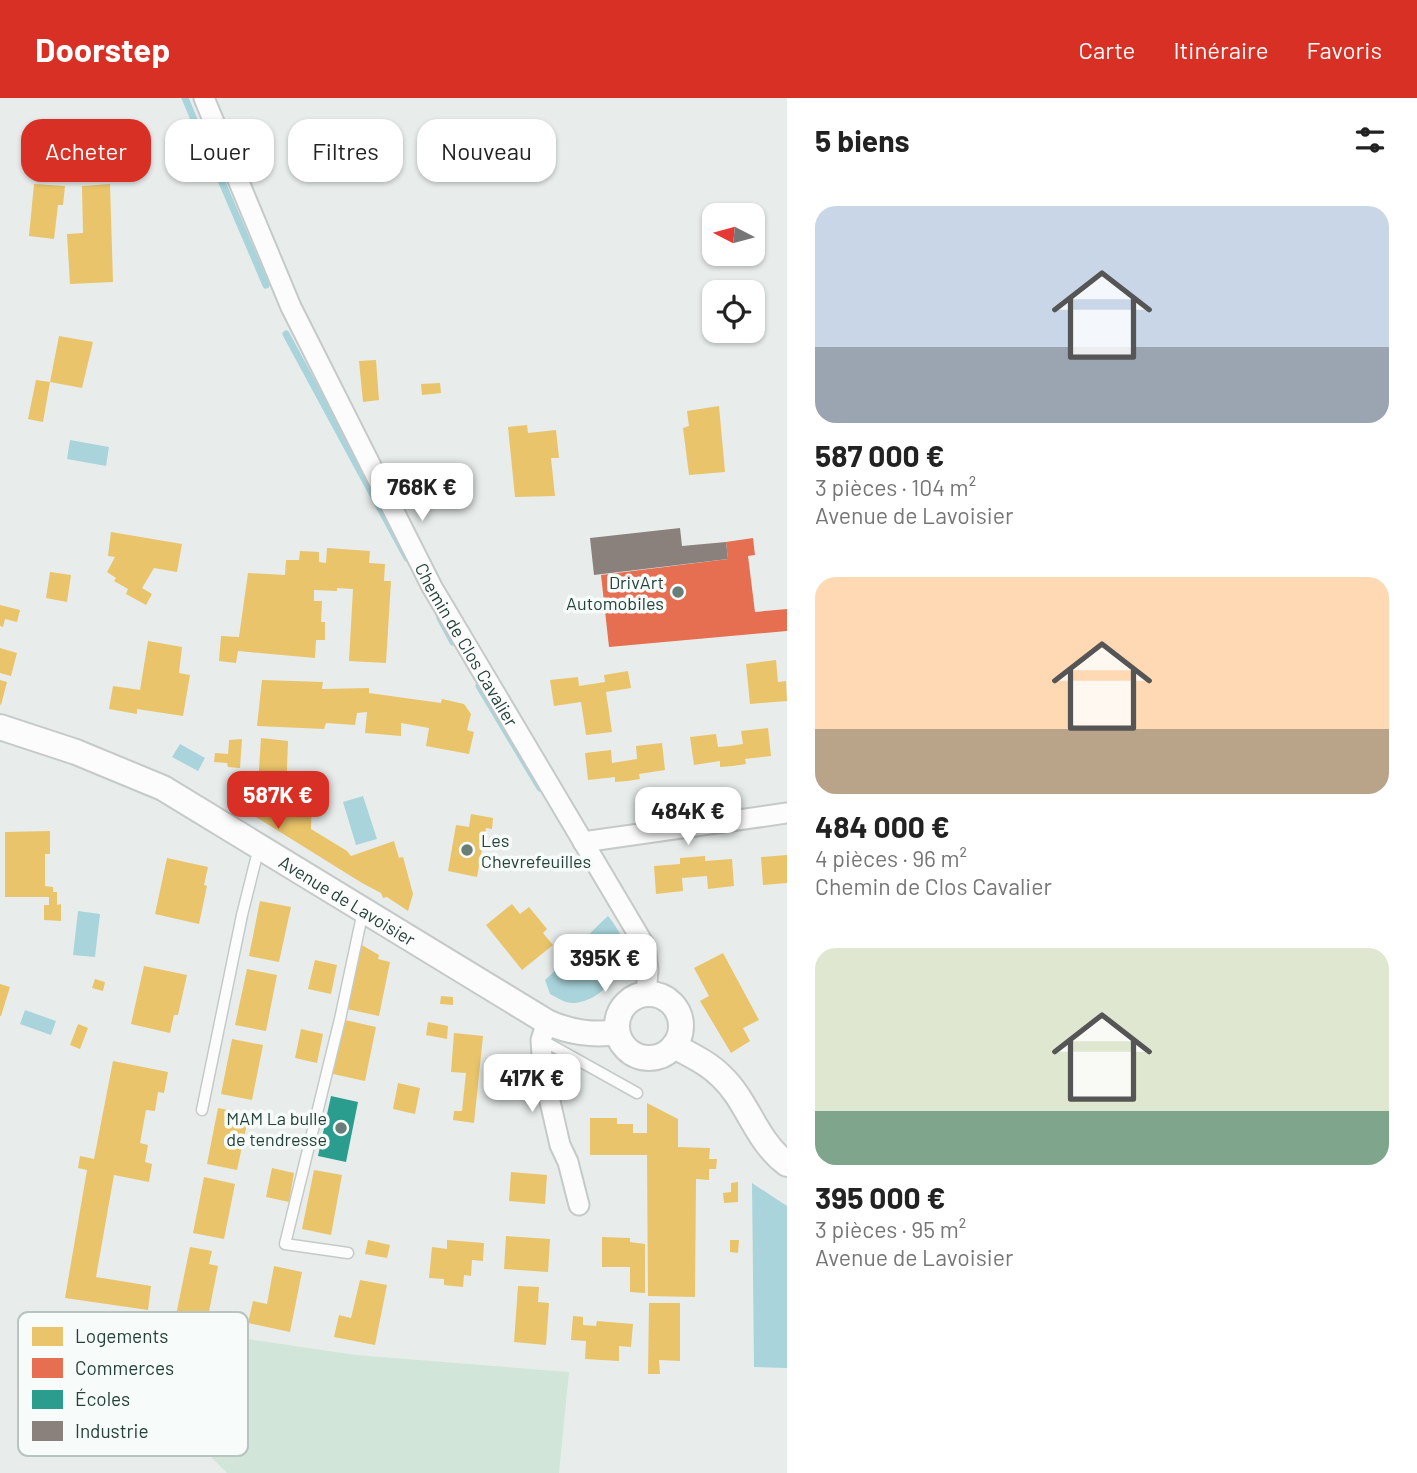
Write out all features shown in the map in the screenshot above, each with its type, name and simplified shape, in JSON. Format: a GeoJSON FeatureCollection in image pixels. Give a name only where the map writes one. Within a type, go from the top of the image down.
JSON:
{"type":"FeatureCollection","features":[{"type":"Feature","properties":{"kind":"street","name":"Chemin de Clos Cavalier"},"geometry":{"type":"LineString","coordinates":[[204,98],[291,307],[432,587],[645,946],[648,970],[646,994]]}},
{"type":"Feature","properties":{"kind":"street","name":"Avenue de Lavoisier"},"geometry":{"type":"LineString","coordinates":[[0,727],[76,752],[163,788],[363,911],[544,1031],[605,1034],[617,1032]]}},
{"type":"Feature","properties":{"kind":"street"},"geometry":{"type":"LineString","coordinates":[[583,842],[787,813]]}},
{"type":"Feature","properties":{"kind":"street"},"geometry":{"type":"LineString","coordinates":[[646,994],[666,999],[679,1016],[679,1037],[674,1046],[657,1057],[637,1056],[628,1051],[617,1032],[617,1022],[626,1003],[646,994]]}},
{"type":"Feature","properties":{"kind":"street"},"geometry":{"type":"LineString","coordinates":[[544,1031],[543,1072],[560,1145],[568,1162],[579,1205]]}},
{"type":"Feature","properties":{"kind":"street"},"geometry":{"type":"LineString","coordinates":[[674,1046],[723,1077],[761,1138],[787,1164]]}},
{"type":"Feature","properties":{"kind":"lane"},"geometry":{"type":"LineString","coordinates":[[202,1110],[242,915],[256,859],[262,848]]}},
{"type":"Feature","properties":{"kind":"lane"},"geometry":{"type":"LineString","coordinates":[[348,1252],[285,1244],[340,1019],[363,911]]}},
{"type":"Feature","properties":{"kind":"lane"},"geometry":{"type":"LineString","coordinates":[[544,1031],[637,1093]]}},
{"type":"Feature","properties":{"kind":"green space"},"geometry":{"type":"Polygon","coordinates":[[[248,1339],[356,1355],[569,1372],[559,1473],[227,1473],[210,1456],[248,1456],[248,1339]]]}},
{"type":"Feature","properties":{"kind":"water"},"geometry":{"type":"Polygon","coordinates":[[[70,440],[109,447],[106,466],[67,459],[70,440]]]}},
{"type":"Feature","properties":{"kind":"water"},"geometry":{"type":"Polygon","coordinates":[[[180,744],[205,758],[198,771],[172,757],[180,744]]]}},
{"type":"Feature","properties":{"kind":"water"},"geometry":{"type":"Polygon","coordinates":[[[363,796],[377,839],[356,845],[343,802],[363,796]]]}},
{"type":"Feature","properties":{"kind":"water"},"geometry":{"type":"Polygon","coordinates":[[[78,911],[100,914],[95,957],[73,955],[78,911]]]}},
{"type":"Feature","properties":{"kind":"water"},"geometry":{"type":"Polygon","coordinates":[[[608,916],[620,933],[624,945],[624,955],[617,974],[603,990],[585,1001],[565,1002],[550,994],[545,980],[608,916]]]}},
{"type":"Feature","properties":{"kind":"water"},"geometry":{"type":"Polygon","coordinates":[[[25,1010],[56,1021],[51,1035],[20,1024],[25,1010]]]}},
{"type":"Feature","properties":{"kind":"water"},"geometry":{"type":"Polygon","coordinates":[[[752,1183],[787,1206],[787,1368],[754,1367],[752,1183]]]}},
{"type":"Feature","properties":{"kind":"building: Logements"},"geometry":{"type":"Polygon","coordinates":[[[34,184],[65,186],[63,205],[58,205],[54,239],[29,236],[34,184]]]}},
{"type":"Feature","properties":{"kind":"building: Logements"},"geometry":{"type":"Polygon","coordinates":[[[110,184],[113,282],[70,284],[67,234],[83,233],[82,186],[110,184]]]}},
{"type":"Feature","properties":{"kind":"building: Logements"},"geometry":{"type":"Polygon","coordinates":[[[59,336],[93,342],[82,388],[50,382],[59,336]]]}},
{"type":"Feature","properties":{"kind":"building: Logements"},"geometry":{"type":"Polygon","coordinates":[[[376,360],[379,400],[363,402],[359,361],[376,360]]]}},
{"type":"Feature","properties":{"kind":"building: Logements"},"geometry":{"type":"Polygon","coordinates":[[[36,380],[50,382],[43,422],[28,419],[36,380]]]}},
{"type":"Feature","properties":{"kind":"building: Logements"},"geometry":{"type":"Polygon","coordinates":[[[440,383],[441,393],[422,395],[421,384],[440,383]]]}},
{"type":"Feature","properties":{"kind":"building: Logements"},"geometry":{"type":"Polygon","coordinates":[[[719,406],[725,472],[689,475],[683,428],[689,426],[687,411],[719,406]]]}},
{"type":"Feature","properties":{"kind":"building: Logements"},"geometry":{"type":"Polygon","coordinates":[[[527,425],[528,433],[556,430],[559,458],[551,458],[555,496],[515,497],[508,427],[527,425]]]}},
{"type":"Feature","properties":{"kind":"building: Logements"},"geometry":{"type":"Polygon","coordinates":[[[111,532],[182,544],[177,572],[154,568],[142,588],[152,594],[146,605],[126,594],[128,589],[114,581],[116,578],[107,572],[115,557],[108,556],[111,532]]]}},
{"type":"Feature","properties":{"kind":"building: Logements"},"geometry":{"type":"Polygon","coordinates":[[[327,548],[370,551],[369,563],[385,564],[384,581],[391,581],[386,663],[349,661],[353,589],[337,588],[337,591],[314,590],[314,601],[322,601],[321,622],[325,622],[325,640],[316,640],[315,658],[238,651],[236,663],[219,661],[221,636],[239,637],[248,573],[285,575],[286,560],[299,560],[300,551],[319,552],[319,562],[326,563],[327,548]]]}},
{"type":"Feature","properties":{"kind":"building: Logements"},"geometry":{"type":"Polygon","coordinates":[[[50,572],[71,575],[67,602],[46,598],[50,572]]]}},
{"type":"Feature","properties":{"kind":"building: Logements"},"geometry":{"type":"Polygon","coordinates":[[[0,605],[20,610],[17,622],[5,619],[3,627],[0,626],[0,605]]]}},
{"type":"Feature","properties":{"kind":"building: Logements"},"geometry":{"type":"Polygon","coordinates":[[[148,641],[182,647],[179,673],[190,675],[183,716],[137,709],[137,714],[109,709],[113,686],[140,690],[148,641]]]}},
{"type":"Feature","properties":{"kind":"building: Logements"},"geometry":{"type":"Polygon","coordinates":[[[0,648],[17,653],[11,676],[0,673],[0,648]]]}},
{"type":"Feature","properties":{"kind":"building: Logements"},"geometry":{"type":"Polygon","coordinates":[[[776,660],[778,682],[786,681],[787,701],[750,704],[746,664],[776,660]]]}},
{"type":"Feature","properties":{"kind":"building: Logements"},"geometry":{"type":"Polygon","coordinates":[[[628,671],[631,688],[606,692],[612,732],[586,735],[581,702],[554,706],[550,680],[578,677],[579,686],[605,682],[604,675],[628,671]]]}},
{"type":"Feature","properties":{"kind":"building: Logements"},"geometry":{"type":"Polygon","coordinates":[[[0,680],[7,682],[1,705],[0,704],[0,680]]]}},
{"type":"Feature","properties":{"kind":"building: Logements"},"geometry":{"type":"Polygon","coordinates":[[[262,680],[323,682],[322,689],[369,688],[369,693],[441,703],[442,699],[464,704],[471,714],[467,730],[474,732],[469,754],[426,746],[429,728],[401,723],[401,736],[365,733],[367,712],[357,713],[355,725],[326,723],[324,729],[257,726],[262,680]]]}},
{"type":"Feature","properties":{"kind":"building: Logements"},"geometry":{"type":"Polygon","coordinates":[[[768,728],[771,756],[745,759],[746,764],[733,766],[720,767],[720,761],[694,765],[690,737],[716,734],[718,747],[730,746],[743,744],[741,731],[768,728]]]}},
{"type":"Feature","properties":{"kind":"building: Logements"},"geometry":{"type":"Polygon","coordinates":[[[261,738],[288,741],[286,796],[312,797],[311,829],[351,856],[394,841],[399,858],[403,857],[413,894],[408,911],[256,817],[261,738]]]}},
{"type":"Feature","properties":{"kind":"building: Logements"},"geometry":{"type":"Polygon","coordinates":[[[242,739],[240,768],[214,762],[215,753],[228,754],[229,740],[242,739]]]}},
{"type":"Feature","properties":{"kind":"building: Logements"},"geometry":{"type":"Polygon","coordinates":[[[662,743],[665,770],[639,774],[640,779],[627,781],[615,782],[615,777],[588,780],[585,753],[611,750],[612,763],[637,759],[636,746],[662,743]]]}},
{"type":"Feature","properties":{"kind":"building: Logements","name":"Les Chevrefeuilles"},"geometry":{"type":"Polygon","coordinates":[[[471,814],[493,818],[492,829],[486,828],[477,877],[448,871],[456,825],[469,827],[471,814]]]}},
{"type":"Feature","properties":{"kind":"building: Logements"},"geometry":{"type":"Polygon","coordinates":[[[50,831],[50,854],[45,854],[45,886],[53,887],[53,892],[57,892],[57,905],[61,904],[61,921],[44,920],[44,905],[49,905],[49,897],[5,897],[5,832],[50,831]]]}},
{"type":"Feature","properties":{"kind":"building: Logements"},"geometry":{"type":"Polygon","coordinates":[[[787,855],[787,883],[763,885],[761,857],[787,855]]]}},
{"type":"Feature","properties":{"kind":"building: Logements"},"geometry":{"type":"Polygon","coordinates":[[[705,856],[705,861],[732,859],[734,886],[708,889],[707,876],[682,878],[683,891],[656,894],[654,866],[680,864],[680,858],[705,856]]]}},
{"type":"Feature","properties":{"kind":"building: Logements"},"geometry":{"type":"Polygon","coordinates":[[[167,858],[208,867],[199,924],[155,914],[167,858]]]}},
{"type":"Feature","properties":{"kind":"building: Logements"},"geometry":{"type":"Polygon","coordinates":[[[260,901],[291,907],[279,962],[249,956],[260,901]]]}},
{"type":"Feature","properties":{"kind":"building: Logements"},"geometry":{"type":"Polygon","coordinates":[[[512,904],[520,914],[529,907],[547,929],[543,933],[553,945],[522,970],[486,925],[512,904]]]}},
{"type":"Feature","properties":{"kind":"building: Logements"},"geometry":{"type":"Polygon","coordinates":[[[360,944],[379,955],[378,959],[390,962],[379,1016],[347,1009],[360,944]]]}},
{"type":"Feature","properties":{"kind":"building: Logements"},"geometry":{"type":"Polygon","coordinates":[[[723,953],[759,1020],[743,1028],[750,1041],[731,1053],[700,1001],[709,996],[694,968],[723,953]]]}},
{"type":"Feature","properties":{"kind":"building: Logements"},"geometry":{"type":"Polygon","coordinates":[[[315,960],[337,965],[331,994],[308,989],[315,960]]]}},
{"type":"Feature","properties":{"kind":"building: Logements"},"geometry":{"type":"Polygon","coordinates":[[[144,966],[187,975],[178,1015],[174,1015],[170,1033],[131,1024],[144,966]]]}},
{"type":"Feature","properties":{"kind":"building: Logements"},"geometry":{"type":"Polygon","coordinates":[[[247,969],[277,975],[266,1031],[235,1025],[247,969]]]}},
{"type":"Feature","properties":{"kind":"building: Logements"},"geometry":{"type":"Polygon","coordinates":[[[95,979],[105,982],[103,991],[92,988],[95,979]]]}},
{"type":"Feature","properties":{"kind":"building: Logements"},"geometry":{"type":"Polygon","coordinates":[[[0,984],[10,987],[1,1016],[0,1016],[0,984]]]}},
{"type":"Feature","properties":{"kind":"building: Logements"},"geometry":{"type":"Polygon","coordinates":[[[441,996],[453,997],[453,1005],[440,1004],[441,996]]]}},
{"type":"Feature","properties":{"kind":"building: Logements"},"geometry":{"type":"Polygon","coordinates":[[[345,1020],[376,1027],[365,1081],[333,1074],[345,1020]]]}},
{"type":"Feature","properties":{"kind":"building: Logements"},"geometry":{"type":"Polygon","coordinates":[[[428,1022],[448,1026],[447,1039],[426,1035],[428,1022]]]}},
{"type":"Feature","properties":{"kind":"building: Logements"},"geometry":{"type":"Polygon","coordinates":[[[78,1024],[88,1028],[80,1049],[70,1045],[78,1024]]]}},
{"type":"Feature","properties":{"kind":"building: Logements"},"geometry":{"type":"Polygon","coordinates":[[[301,1029],[323,1034],[317,1063],[295,1058],[301,1029]]]}},
{"type":"Feature","properties":{"kind":"building: Logements"},"geometry":{"type":"Polygon","coordinates":[[[454,1033],[483,1036],[474,1123],[453,1120],[454,1111],[462,1111],[466,1073],[451,1072],[454,1033]]]}},
{"type":"Feature","properties":{"kind":"building: Logements"},"geometry":{"type":"Polygon","coordinates":[[[232,1039],[263,1045],[252,1100],[221,1094],[232,1039]]]}},
{"type":"Feature","properties":{"kind":"building: Logements"},"geometry":{"type":"Polygon","coordinates":[[[113,1061],[168,1072],[164,1093],[158,1092],[155,1111],[146,1110],[140,1143],[148,1145],[145,1162],[152,1164],[149,1182],[114,1175],[96,1277],[151,1286],[148,1310],[65,1298],[87,1170],[78,1168],[80,1156],[94,1159],[113,1061]]]}},
{"type":"Feature","properties":{"kind":"building: Logements"},"geometry":{"type":"Polygon","coordinates":[[[398,1083],[420,1088],[415,1114],[393,1109],[398,1083]]]}},
{"type":"Feature","properties":{"kind":"building: Logements"},"geometry":{"type":"Polygon","coordinates":[[[647,1103],[678,1119],[678,1147],[710,1148],[709,1159],[717,1159],[716,1169],[709,1169],[709,1180],[696,1179],[695,1297],[648,1296],[647,1155],[590,1155],[590,1118],[617,1118],[617,1124],[633,1124],[633,1133],[647,1133],[647,1103]]]}},
{"type":"Feature","properties":{"kind":"building: Logements"},"geometry":{"type":"Polygon","coordinates":[[[218,1108],[249,1114],[237,1170],[207,1164],[218,1108]]]}},
{"type":"Feature","properties":{"kind":"building: Logements"},"geometry":{"type":"Polygon","coordinates":[[[272,1168],[294,1173],[289,1202],[266,1197],[272,1168]]]}},
{"type":"Feature","properties":{"kind":"building: Logements"},"geometry":{"type":"Polygon","coordinates":[[[314,1170],[342,1175],[331,1235],[302,1229],[314,1170]]]}},
{"type":"Feature","properties":{"kind":"building: Logements"},"geometry":{"type":"Polygon","coordinates":[[[511,1172],[547,1175],[545,1204],[509,1201],[511,1172]]]}},
{"type":"Feature","properties":{"kind":"building: Logements"},"geometry":{"type":"Polygon","coordinates":[[[204,1177],[235,1184],[224,1239],[193,1233],[204,1177]]]}},
{"type":"Feature","properties":{"kind":"building: Logements"},"geometry":{"type":"Polygon","coordinates":[[[738,1182],[738,1202],[724,1203],[723,1193],[731,1192],[731,1183],[738,1182]]]}},
{"type":"Feature","properties":{"kind":"building: Logements"},"geometry":{"type":"Polygon","coordinates":[[[506,1236],[550,1239],[548,1272],[504,1269],[506,1236]]]}},
{"type":"Feature","properties":{"kind":"building: Logements"},"geometry":{"type":"Polygon","coordinates":[[[602,1237],[630,1238],[630,1242],[645,1244],[645,1293],[630,1292],[630,1267],[602,1267],[602,1237]]]}},
{"type":"Feature","properties":{"kind":"building: Logements"},"geometry":{"type":"Polygon","coordinates":[[[368,1240],[390,1245],[387,1258],[365,1254],[368,1240]]]}},
{"type":"Feature","properties":{"kind":"building: Logements"},"geometry":{"type":"Polygon","coordinates":[[[447,1240],[484,1243],[483,1261],[472,1260],[471,1276],[464,1275],[463,1287],[444,1285],[444,1279],[429,1278],[432,1247],[447,1249],[447,1240]]]}},
{"type":"Feature","properties":{"kind":"building: Logements"},"geometry":{"type":"Polygon","coordinates":[[[730,1240],[739,1240],[738,1253],[730,1252],[730,1240]]]}},
{"type":"Feature","properties":{"kind":"building: Logements"},"geometry":{"type":"Polygon","coordinates":[[[190,1247],[212,1251],[209,1264],[218,1266],[209,1312],[177,1312],[190,1247]]]}},
{"type":"Feature","properties":{"kind":"building: Logements"},"geometry":{"type":"Polygon","coordinates":[[[274,1266],[302,1272],[290,1332],[248,1323],[253,1301],[267,1304],[274,1266]]]}},
{"type":"Feature","properties":{"kind":"building: Logements"},"geometry":{"type":"Polygon","coordinates":[[[360,1280],[387,1285],[375,1345],[334,1337],[339,1315],[351,1318],[360,1280]]]}},
{"type":"Feature","properties":{"kind":"building: Logements"},"geometry":{"type":"Polygon","coordinates":[[[518,1286],[539,1287],[538,1302],[549,1303],[546,1345],[514,1342],[518,1286]]]}},
{"type":"Feature","properties":{"kind":"building: Logements"},"geometry":{"type":"Polygon","coordinates":[[[649,1303],[680,1303],[680,1361],[659,1360],[660,1374],[648,1374],[649,1303]]]}},
{"type":"Feature","properties":{"kind":"building: Logements"},"geometry":{"type":"Polygon","coordinates":[[[573,1316],[583,1317],[583,1325],[596,1326],[597,1321],[633,1324],[631,1347],[619,1346],[619,1361],[585,1359],[586,1341],[571,1340],[573,1316]]]}},
{"type":"Feature","properties":{"kind":"building: Commerces","name":"DrivArt Automobiles"},"geometry":{"type":"Polygon","coordinates":[[[753,538],[755,555],[748,556],[755,612],[787,609],[787,631],[609,647],[601,575],[728,559],[726,542],[753,538]]]}},
{"type":"Feature","properties":{"kind":"building: Écoles"},"geometry":{"type":"Polygon","coordinates":[[[331,1096],[358,1102],[346,1162],[318,1156],[331,1096]]]}},
{"type":"Feature","properties":{"kind":"building: Industrie"},"geometry":{"type":"Polygon","coordinates":[[[680,528],[682,546],[726,542],[728,559],[594,575],[590,538],[680,528]]]}},
{"type":"Feature","properties":{"kind":"waterway"},"geometry":{"type":"LineString","coordinates":[[185,98],[194,119]]}},
{"type":"Feature","properties":{"kind":"waterway"},"geometry":{"type":"LineString","coordinates":[[222,182],[266,285]]}},
{"type":"Feature","properties":{"kind":"waterway"},"geometry":{"type":"LineString","coordinates":[[286,334],[407,558]]}},
{"type":"Feature","properties":{"kind":"waterway"},"geometry":{"type":"LineString","coordinates":[[440,618],[453,642]]}},
{"type":"Feature","properties":{"kind":"waterway"},"geometry":{"type":"LineString","coordinates":[[479,686],[540,788]]}},
{"type":"Feature","properties":{"kind":"place","name":"DrivArt Automobiles"},"geometry":{"type":"Point","coordinates":[678,592]}},
{"type":"Feature","properties":{"kind":"place","name":"Les Chevrefeuilles"},"geometry":{"type":"Point","coordinates":[467,850]}},
{"type":"Feature","properties":{"kind":"place","name":"MAM La bulle de tendresse"},"geometry":{"type":"Point","coordinates":[341,1128]}}]}
